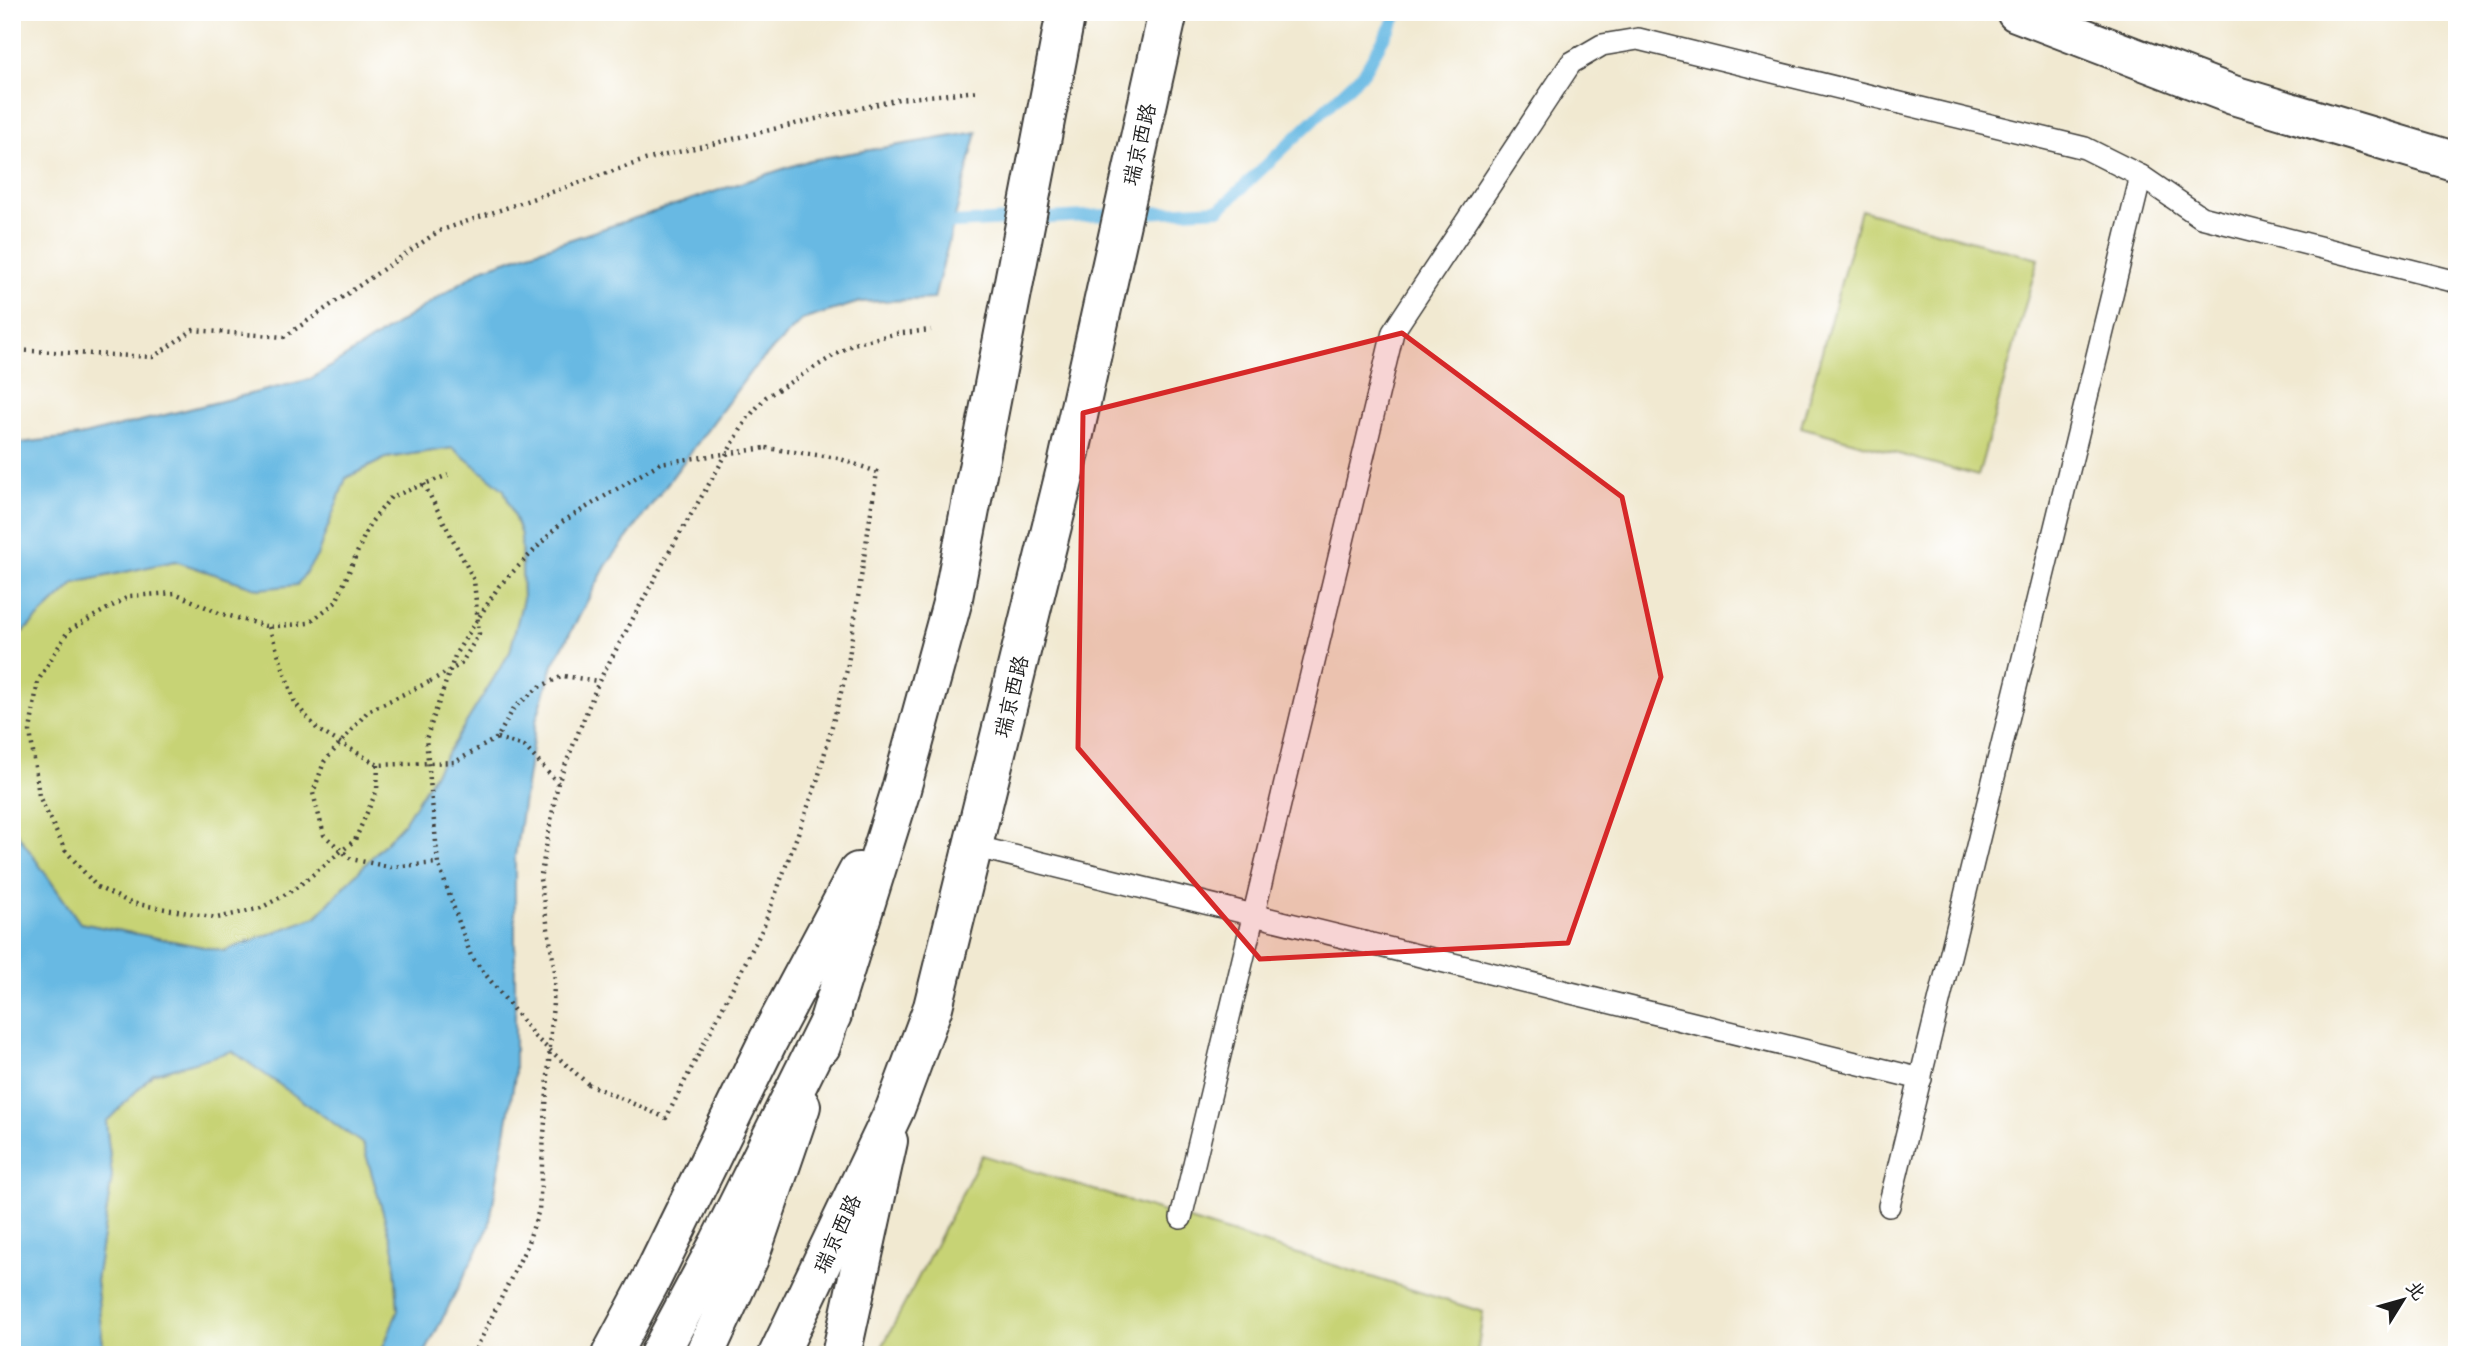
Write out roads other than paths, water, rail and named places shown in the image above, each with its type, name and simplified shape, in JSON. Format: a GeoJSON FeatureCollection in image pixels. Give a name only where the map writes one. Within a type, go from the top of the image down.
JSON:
{"type":"FeatureCollection","features":[{"type":"Feature","properties":{"kind":"street"},"geometry":{"type":"LineString","coordinates":[[704,1355],[749,1258],[832,1015],[900,793],[952,603],[1066,12]]}},
{"type":"Feature","properties":{"kind":"street"},"geometry":{"type":"LineString","coordinates":[[2016,12],[2233,95],[2457,162]]}},
{"type":"Feature","properties":{"kind":"street","name":"瑞京西路"},"geometry":{"type":"LineString","coordinates":[[778,1355],[895,1109],[933,1007],[1068,461],[1164,28]]}},
{"type":"Feature","properties":{"kind":"street"},"geometry":{"type":"LineString","coordinates":[[611,1355],[652,1278],[768,1041],[900,793]]}},
{"type":"Feature","properties":{"kind":"street"},"geometry":{"type":"LineString","coordinates":[[659,1355],[719,1243],[832,1015]]}},
{"type":"Feature","properties":{"kind":"street"},"geometry":{"type":"LineString","coordinates":[[841,1355],[895,1109]]}},
{"type":"Feature","properties":{"kind":"lane"},"geometry":{"type":"LineString","coordinates":[[1181,1219],[1393,332],[1570,63],[1602,45],[1638,39],[2085,148],[2141,176],[2201,217],[2457,282]]}},
{"type":"Feature","properties":{"kind":"lane"},"geometry":{"type":"LineString","coordinates":[[1889,1206],[2141,176]]}},
{"type":"Feature","properties":{"kind":"lane"},"geometry":{"type":"LineString","coordinates":[[973,846],[1920,1079]]}},
{"type":"Feature","properties":{"kind":"water"},"geometry":{"type":"Polygon","coordinates":[[[977,132],[934,299],[860,302],[802,320],[752,370],[606,566],[553,665],[536,721],[515,856],[515,1076],[489,1227],[424,1355],[380,1355],[398,1310],[394,1250],[363,1144],[232,1051],[153,1074],[106,1122],[112,1176],[96,1281],[104,1355],[12,1355],[12,834],[17,833],[80,923],[224,951],[316,917],[404,823],[510,652],[523,599],[521,535],[504,490],[453,448],[386,458],[346,478],[317,556],[297,585],[259,589],[175,561],[75,583],[23,632],[12,628],[12,444],[80,436],[311,379],[484,268],[810,160],[977,132]]]}},
{"type":"Feature","properties":{"kind":"waterway"},"geometry":{"type":"LineString","coordinates":[[939,228],[953,223],[1220,209],[1364,72],[1399,12]]}}]}
